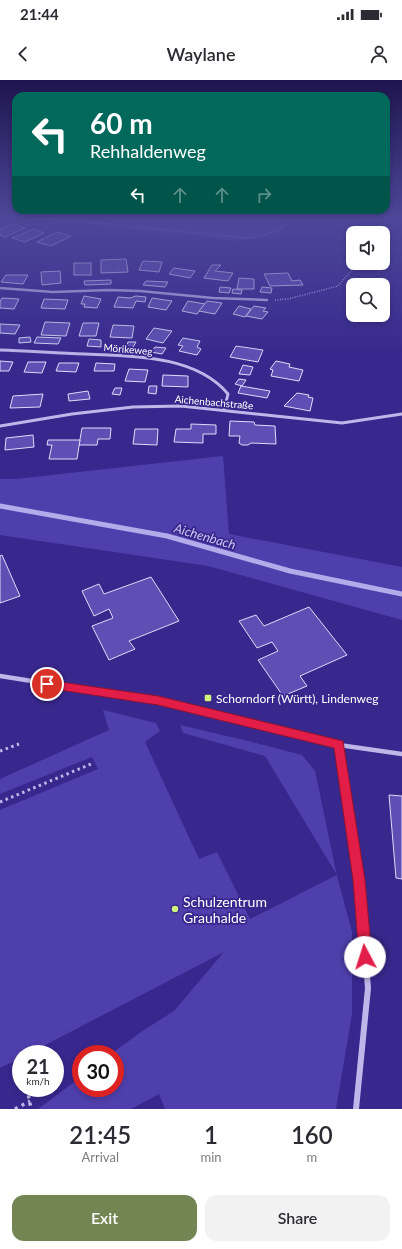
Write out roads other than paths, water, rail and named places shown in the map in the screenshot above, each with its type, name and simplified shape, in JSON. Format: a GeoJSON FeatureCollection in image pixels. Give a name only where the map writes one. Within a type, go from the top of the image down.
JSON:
{"type":"FeatureCollection","features":[{"type":"Feature","properties":{"kind":"street"},"geometry":{"type":"LineString","coordinates":[[0,288],[53,292],[109,290],[140,291],[213,298],[267,300]]}},
{"type":"Feature","properties":{"kind":"street","name":"Mörikeweg"},"geometry":{"type":"LineString","coordinates":[[0,350],[145,357],[173,363],[200,372],[219,383],[228,394],[224,410]]}},
{"type":"Feature","properties":{"kind":"street","name":"Aichenbachstraße"},"geometry":{"type":"LineString","coordinates":[[0,426],[72,414],[133,407],[181,406],[302,420],[342,423],[402,414]]}},
{"type":"Feature","properties":{"kind":"street"},"geometry":{"type":"LineString","coordinates":[[0,676],[158,701],[339,745],[402,754]]}},
{"type":"Feature","properties":{"kind":"street"},"geometry":{"type":"LineString","coordinates":[[339,745],[359,880],[368,988],[356,1109]]}},
{"type":"Feature","properties":{"kind":"waterway","name":"Aichenbach"},"geometry":{"type":"LineString","coordinates":[[0,506],[167,536],[290,571],[402,594]]}},
{"type":"Feature","properties":{"kind":"place","name":"Schorndorf (Württ), Lindenweg"},"geometry":{"type":"Point","coordinates":[208,698]}},
{"type":"Feature","properties":{"kind":"place","name":"Schulzentrum Grauhalde"},"geometry":{"type":"Point","coordinates":[175,909]}}]}
